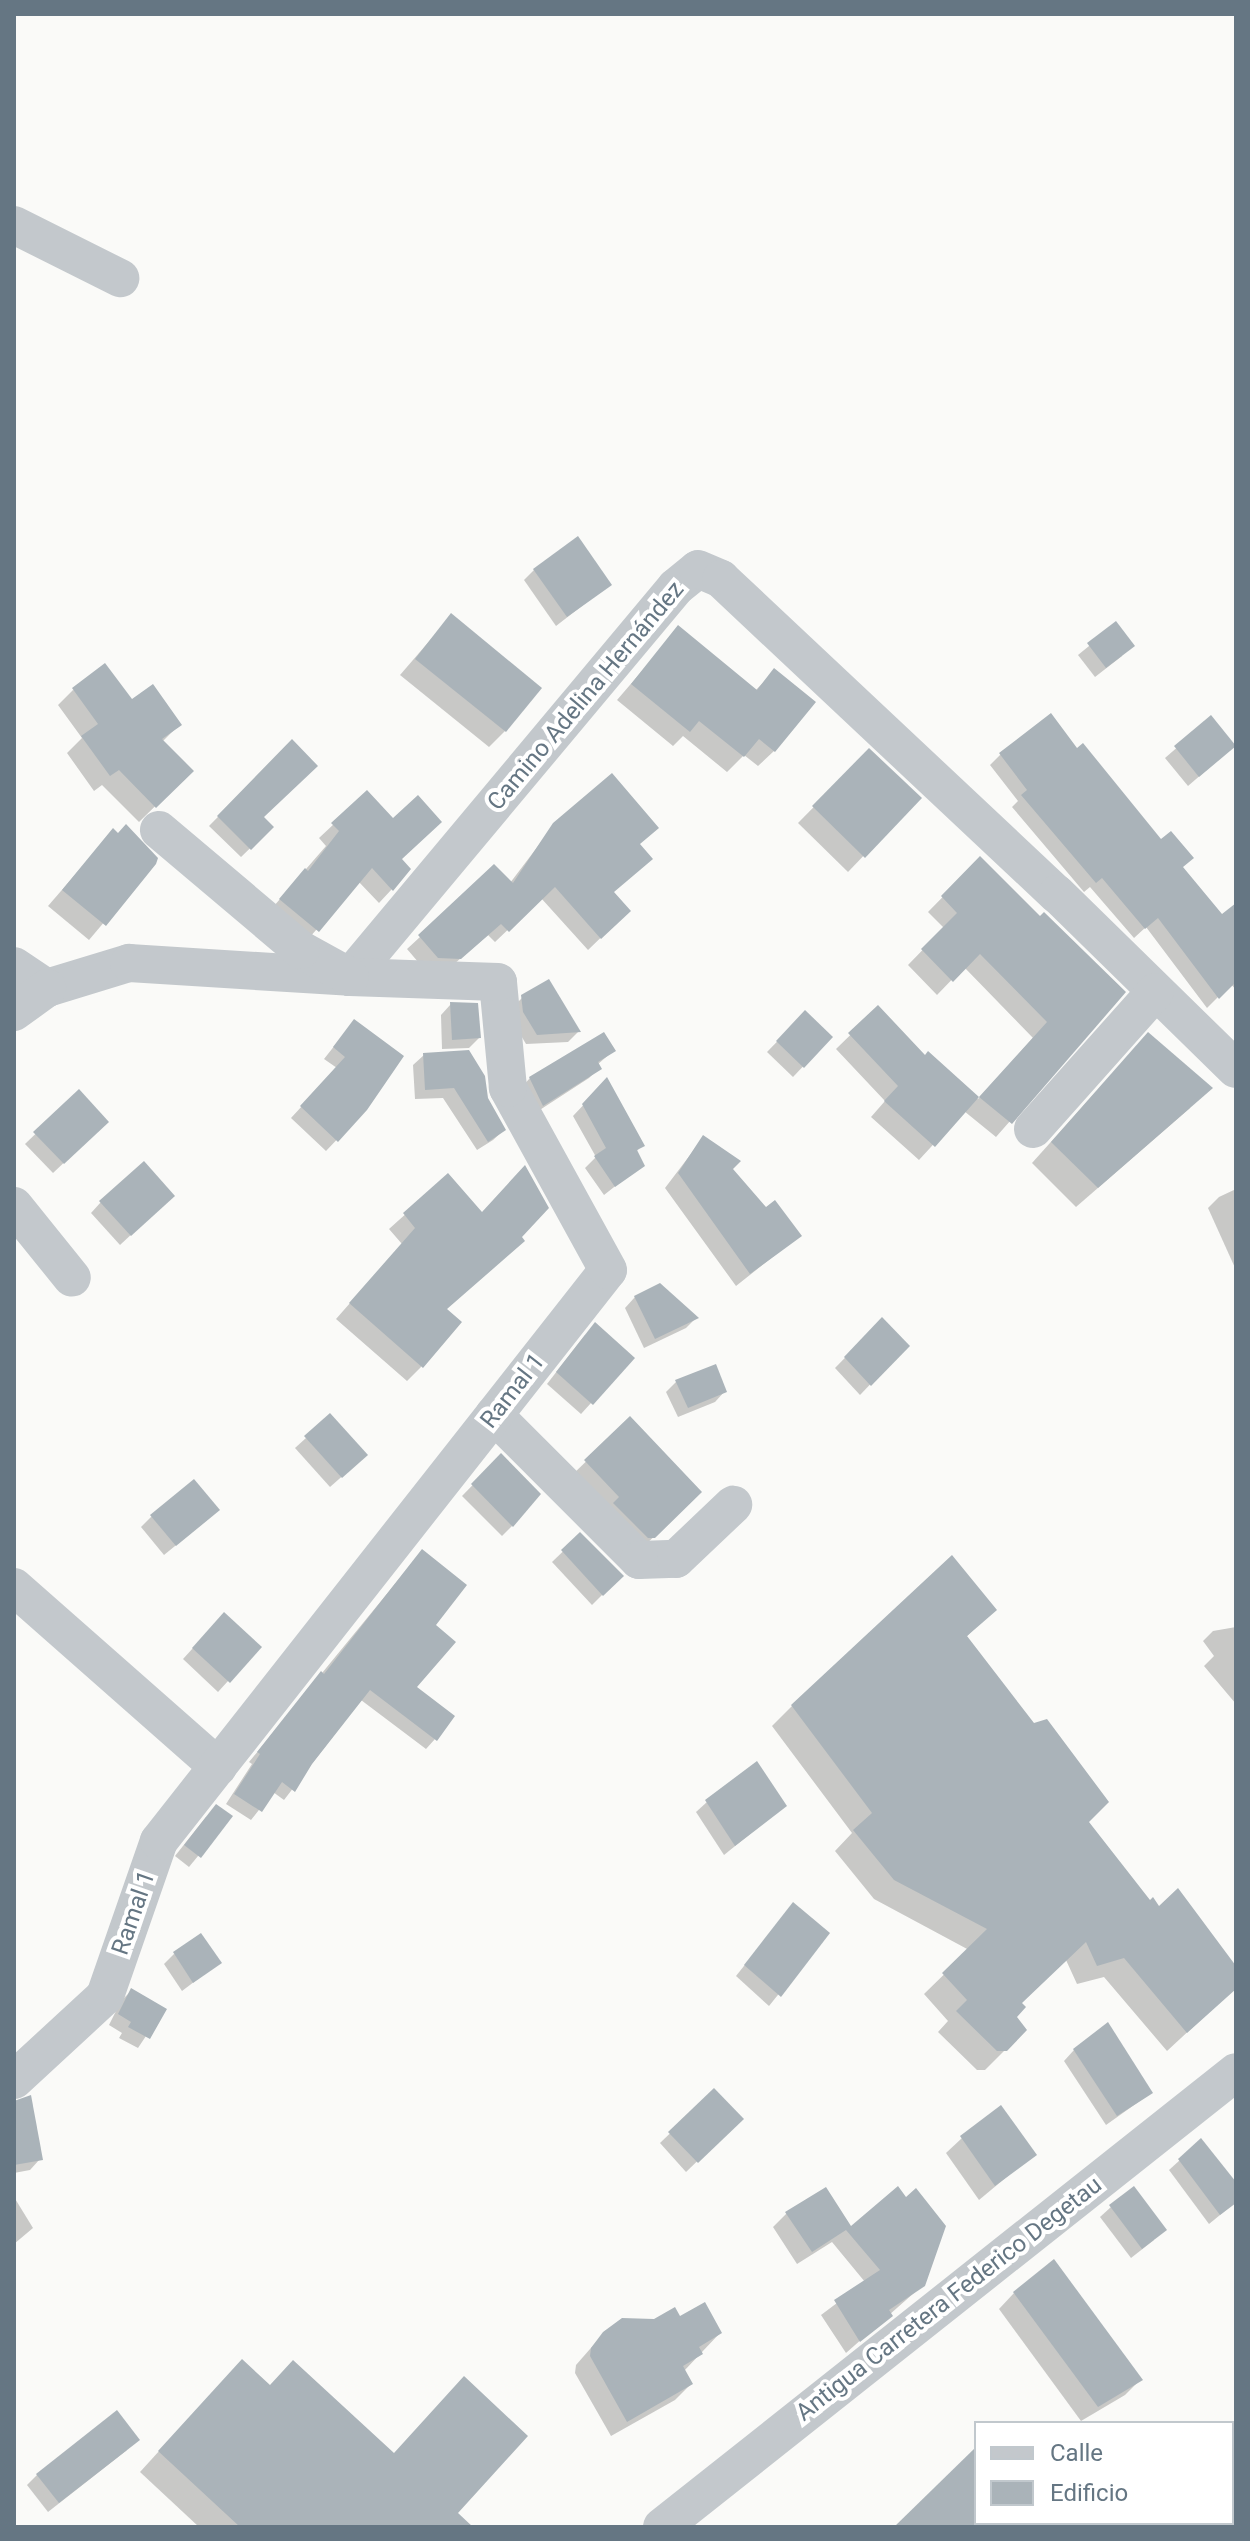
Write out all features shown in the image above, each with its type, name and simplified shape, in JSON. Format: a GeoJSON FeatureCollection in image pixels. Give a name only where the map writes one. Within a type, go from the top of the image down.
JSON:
{"type":"FeatureCollection","features":[{"type":"Feature","properties":{"kind":"street"},"geometry":{"type":"LineString","coordinates":[[14,225],[120,278]]}},
{"type":"Feature","properties":{"kind":"street","name":"Camino Adelina Hernández"},"geometry":{"type":"LineString","coordinates":[[350,977],[676,587],[698,569],[721,579],[1057,894],[1236,1069]]}},
{"type":"Feature","properties":{"kind":"street","name":"Ramal 1"},"geometry":{"type":"LineString","coordinates":[[14,2080],[105,1996],[159,1841],[608,1270],[508,1088],[498,982],[350,977],[301,950],[159,830]]}},
{"type":"Feature","properties":{"kind":"street"},"geometry":{"type":"LineString","coordinates":[[14,1012],[47,988],[129,963],[350,977]]}},
{"type":"Feature","properties":{"kind":"street"},"geometry":{"type":"LineString","coordinates":[[14,966],[47,988]]}},
{"type":"Feature","properties":{"kind":"street"},"geometry":{"type":"LineString","coordinates":[[1033,1129],[1155,992]]}},
{"type":"Feature","properties":{"kind":"street"},"geometry":{"type":"LineString","coordinates":[[14,1206],[72,1278]]}},
{"type":"Feature","properties":{"kind":"street"},"geometry":{"type":"LineString","coordinates":[[494,1415],[639,1560],[676,1559],[733,1505]]}},
{"type":"Feature","properties":{"kind":"street"},"geometry":{"type":"LineString","coordinates":[[14,1587],[218,1767]]}},
{"type":"Feature","properties":{"kind":"street","name":"Antigua Carretera Federico Degetau"},"geometry":{"type":"LineString","coordinates":[[662,2527],[1236,2072]]}},
{"type":"Feature","properties":{"kind":"building"},"geometry":{"type":"Polygon","coordinates":[[[578,536],[612,585],[567,617],[533,569],[578,536]]]}},
{"type":"Feature","properties":{"kind":"building"},"geometry":{"type":"Polygon","coordinates":[[[451,613],[542,688],[506,732],[415,659],[451,613]]]}},
{"type":"Feature","properties":{"kind":"building"},"geometry":{"type":"Polygon","coordinates":[[[1116,621],[1135,646],[1106,668],[1087,643],[1116,621]]]}},
{"type":"Feature","properties":{"kind":"building"},"geometry":{"type":"Polygon","coordinates":[[[678,625],[757,690],[774,668],[816,702],[775,752],[759,739],[744,757],[699,721],[690,732],[631,684],[678,625]]]}},
{"type":"Feature","properties":{"kind":"building"},"geometry":{"type":"Polygon","coordinates":[[[105,663],[132,699],[153,684],[182,725],[162,739],[194,771],[156,808],[119,770],[110,776],[81,736],[98,724],[72,688],[105,663]]]}},
{"type":"Feature","properties":{"kind":"building"},"geometry":{"type":"Polygon","coordinates":[[[1051,713],[1077,748],[1083,743],[1161,839],[1171,831],[1194,858],[1183,867],[1222,914],[1236,903],[1236,982],[1219,999],[1158,918],[1145,929],[1102,878],[1096,883],[1021,795],[1027,790],[999,753],[1051,713]]]}},
{"type":"Feature","properties":{"kind":"building"},"geometry":{"type":"Polygon","coordinates":[[[1211,715],[1236,746],[1199,777],[1174,746],[1211,715]]]}},
{"type":"Feature","properties":{"kind":"building"},"geometry":{"type":"Polygon","coordinates":[[[292,739],[318,766],[264,817],[274,827],[251,850],[217,816],[292,739]]]}},
{"type":"Feature","properties":{"kind":"building"},"geometry":{"type":"Polygon","coordinates":[[[869,748],[922,798],[865,858],[812,806],[869,748]]]}},
{"type":"Feature","properties":{"kind":"building"},"geometry":{"type":"Polygon","coordinates":[[[612,773],[659,828],[640,844],[653,859],[614,892],[631,911],[601,939],[555,887],[509,932],[501,924],[461,959],[438,958],[418,935],[494,864],[513,883],[553,823],[612,773]]]}},
{"type":"Feature","properties":{"kind":"building"},"geometry":{"type":"Polygon","coordinates":[[[367,790],[393,818],[418,795],[442,822],[402,859],[411,869],[393,891],[372,868],[319,932],[279,899],[305,868],[308,871],[339,831],[331,823],[367,790]]]}},
{"type":"Feature","properties":{"kind":"building"},"geometry":{"type":"Polygon","coordinates":[[[126,824],[158,858],[106,926],[62,890],[113,828],[118,833],[126,824]]]}},
{"type":"Feature","properties":{"kind":"building"},"geometry":{"type":"Polygon","coordinates":[[[980,856],[1040,916],[1044,912],[1126,992],[1012,1124],[979,1097],[1047,1022],[980,954],[953,982],[921,949],[957,913],[941,896],[980,856]]]}},
{"type":"Feature","properties":{"kind":"building"},"geometry":{"type":"Polygon","coordinates":[[[549,979],[581,1032],[537,1035],[523,1012],[521,995],[549,979]]]}},
{"type":"Feature","properties":{"kind":"building"},"geometry":{"type":"Polygon","coordinates":[[[450,1002],[478,1003],[481,1038],[452,1040],[450,1002]]]}},
{"type":"Feature","properties":{"kind":"building"},"geometry":{"type":"Polygon","coordinates":[[[878,1005],[925,1055],[928,1051],[979,1097],[935,1147],[884,1101],[898,1086],[848,1033],[878,1005]]]}},
{"type":"Feature","properties":{"kind":"building"},"geometry":{"type":"Polygon","coordinates":[[[805,1010],[833,1037],[804,1068],[776,1041],[805,1010]]]}},
{"type":"Feature","properties":{"kind":"building"},"geometry":{"type":"Polygon","coordinates":[[[354,1019],[404,1056],[367,1110],[338,1142],[300,1106],[345,1057],[333,1047],[354,1019]]]}},
{"type":"Feature","properties":{"kind":"building"},"geometry":{"type":"Polygon","coordinates":[[[604,1032],[616,1051],[598,1062],[602,1069],[543,1106],[529,1077],[604,1032]]]}},
{"type":"Feature","properties":{"kind":"building"},"geometry":{"type":"Polygon","coordinates":[[[1148,1032],[1213,1088],[1098,1188],[1051,1142],[1148,1032]]]}},
{"type":"Feature","properties":{"kind":"building"},"geometry":{"type":"Polygon","coordinates":[[[469,1050],[485,1076],[488,1098],[506,1130],[488,1142],[454,1088],[425,1090],[423,1053],[469,1050]]]}},
{"type":"Feature","properties":{"kind":"building"},"geometry":{"type":"Polygon","coordinates":[[[607,1077],[645,1146],[637,1150],[645,1166],[615,1187],[594,1156],[606,1148],[582,1104],[607,1077]]]}},
{"type":"Feature","properties":{"kind":"building"},"geometry":{"type":"Polygon","coordinates":[[[79,1089],[109,1122],[64,1164],[33,1132],[79,1089]]]}},
{"type":"Feature","properties":{"kind":"building"},"geometry":{"type":"Polygon","coordinates":[[[703,1135],[741,1161],[733,1169],[766,1207],[775,1200],[802,1236],[750,1274],[678,1173],[703,1135]]]}},
{"type":"Feature","properties":{"kind":"building"},"geometry":{"type":"Polygon","coordinates":[[[144,1161],[175,1196],[131,1236],[99,1201],[144,1161]]]}},
{"type":"Feature","properties":{"kind":"building"},"geometry":{"type":"Polygon","coordinates":[[[525,1165],[549,1208],[522,1237],[525,1241],[447,1309],[462,1322],[423,1368],[349,1303],[415,1228],[403,1213],[448,1173],[482,1212],[525,1165]]]}},
{"type":"Feature","properties":{"kind":"building"},"geometry":{"type":"Polygon","coordinates":[[[660,1283],[699,1318],[655,1339],[634,1296],[660,1283]]]}},
{"type":"Feature","properties":{"kind":"building"},"geometry":{"type":"Polygon","coordinates":[[[882,1317],[910,1346],[871,1386],[844,1357],[882,1317]]]}},
{"type":"Feature","properties":{"kind":"building"},"geometry":{"type":"Polygon","coordinates":[[[595,1322],[635,1358],[593,1405],[556,1372],[595,1322]]]}},
{"type":"Feature","properties":{"kind":"building"},"geometry":{"type":"Polygon","coordinates":[[[716,1364],[727,1392],[688,1408],[675,1380],[716,1364]]]}},
{"type":"Feature","properties":{"kind":"building"},"geometry":{"type":"Polygon","coordinates":[[[330,1413],[368,1455],[342,1478],[304,1436],[330,1413]]]}},
{"type":"Feature","properties":{"kind":"building"},"geometry":{"type":"Polygon","coordinates":[[[630,1416],[702,1492],[655,1538],[648,1538],[613,1503],[619,1497],[584,1460],[630,1416]]]}},
{"type":"Feature","properties":{"kind":"building"},"geometry":{"type":"Polygon","coordinates":[[[501,1453],[541,1494],[513,1527],[471,1484],[501,1453]]]}},
{"type":"Feature","properties":{"kind":"building"},"geometry":{"type":"Polygon","coordinates":[[[194,1479],[220,1510],[176,1546],[150,1515],[194,1479]]]}},
{"type":"Feature","properties":{"kind":"building"},"geometry":{"type":"Polygon","coordinates":[[[580,1532],[624,1576],[603,1596],[561,1550],[580,1532]]]}},
{"type":"Feature","properties":{"kind":"building"},"geometry":{"type":"Polygon","coordinates":[[[422,1549],[467,1585],[436,1625],[456,1642],[417,1687],[455,1716],[437,1741],[370,1690],[312,1764],[295,1792],[282,1782],[262,1812],[234,1794],[260,1754],[257,1752],[321,1671],[324,1674],[422,1549]]]}},
{"type":"Feature","properties":{"kind":"building"},"geometry":{"type":"Polygon","coordinates":[[[952,1555],[997,1610],[967,1636],[1034,1723],[1047,1719],[1109,1802],[1089,1822],[1150,1900],[1153,1897],[1159,1906],[1178,1888],[1236,1966],[1236,1989],[1187,2033],[1124,1958],[1097,1966],[1086,1942],[1022,2003],[1026,2007],[1017,2017],[1027,2030],[1007,2051],[997,2051],[956,2011],[967,2000],[942,1973],[987,1929],[894,1880],[853,1830],[872,1813],[791,1705],[952,1555]]]}},
{"type":"Feature","properties":{"kind":"building"},"geometry":{"type":"Polygon","coordinates":[[[224,1612],[262,1647],[230,1683],[192,1648],[224,1612]]]}},
{"type":"Feature","properties":{"kind":"building"},"geometry":{"type":"Polygon","coordinates":[[[757,1761],[787,1806],[735,1846],[705,1800],[757,1761]]]}},
{"type":"Feature","properties":{"kind":"building"},"geometry":{"type":"Polygon","coordinates":[[[216,1804],[233,1816],[201,1858],[184,1845],[216,1804]]]}},
{"type":"Feature","properties":{"kind":"building"},"geometry":{"type":"Polygon","coordinates":[[[793,1902],[830,1933],[781,1997],[744,1965],[793,1902]]]}},
{"type":"Feature","properties":{"kind":"building"},"geometry":{"type":"Polygon","coordinates":[[[201,1933],[222,1963],[193,1983],[173,1952],[201,1933]]]}},
{"type":"Feature","properties":{"kind":"building"},"geometry":{"type":"Polygon","coordinates":[[[131,1988],[167,2009],[150,2039],[128,2027],[131,2022],[118,2014],[131,1988]]]}},
{"type":"Feature","properties":{"kind":"building"},"geometry":{"type":"Polygon","coordinates":[[[1108,2022],[1153,2093],[1117,2116],[1073,2049],[1108,2022]]]}},
{"type":"Feature","properties":{"kind":"building"},"geometry":{"type":"Polygon","coordinates":[[[714,2088],[744,2119],[698,2163],[668,2132],[714,2088]]]}},
{"type":"Feature","properties":{"kind":"building"},"geometry":{"type":"Polygon","coordinates":[[[31,2095],[43,2160],[14,2165],[14,2101],[31,2095]]]}},
{"type":"Feature","properties":{"kind":"building"},"geometry":{"type":"Polygon","coordinates":[[[1001,2105],[1037,2155],[995,2186],[960,2136],[1001,2105]]]}},
{"type":"Feature","properties":{"kind":"building"},"geometry":{"type":"Polygon","coordinates":[[[1201,2138],[1236,2182],[1236,2203],[1220,2215],[1178,2159],[1201,2138]]]}},
{"type":"Feature","properties":{"kind":"building"},"geometry":{"type":"Polygon","coordinates":[[[898,2186],[906,2197],[916,2188],[946,2226],[925,2286],[889,2310],[893,2316],[860,2342],[834,2300],[880,2270],[846,2230],[812,2252],[785,2212],[826,2187],[851,2226],[898,2186]]]}},
{"type":"Feature","properties":{"kind":"building"},"geometry":{"type":"Polygon","coordinates":[[[1134,2186],[1167,2230],[1142,2249],[1109,2205],[1134,2186]]]}},
{"type":"Feature","properties":{"kind":"building"},"geometry":{"type":"Polygon","coordinates":[[[1054,2259],[1143,2380],[1098,2407],[1013,2292],[1054,2259]]]}},
{"type":"Feature","properties":{"kind":"building"},"geometry":{"type":"Polygon","coordinates":[[[705,2302],[722,2333],[699,2347],[703,2354],[683,2366],[693,2384],[627,2422],[590,2356],[591,2348],[603,2332],[622,2318],[654,2319],[675,2307],[680,2316],[705,2302]]]}},
{"type":"Feature","properties":{"kind":"building"},"geometry":{"type":"Polygon","coordinates":[[[242,2359],[270,2385],[293,2360],[394,2453],[464,2376],[528,2436],[458,2513],[473,2527],[240,2527],[158,2451],[242,2359]]]}},
{"type":"Feature","properties":{"kind":"building"},"geometry":{"type":"Polygon","coordinates":[[[117,2410],[140,2440],[59,2503],[36,2474],[117,2410]]]}},
{"type":"Feature","properties":{"kind":"building"},"geometry":{"type":"Polygon","coordinates":[[[974,2449],[976,2527],[894,2527],[974,2449]]]}}]}
